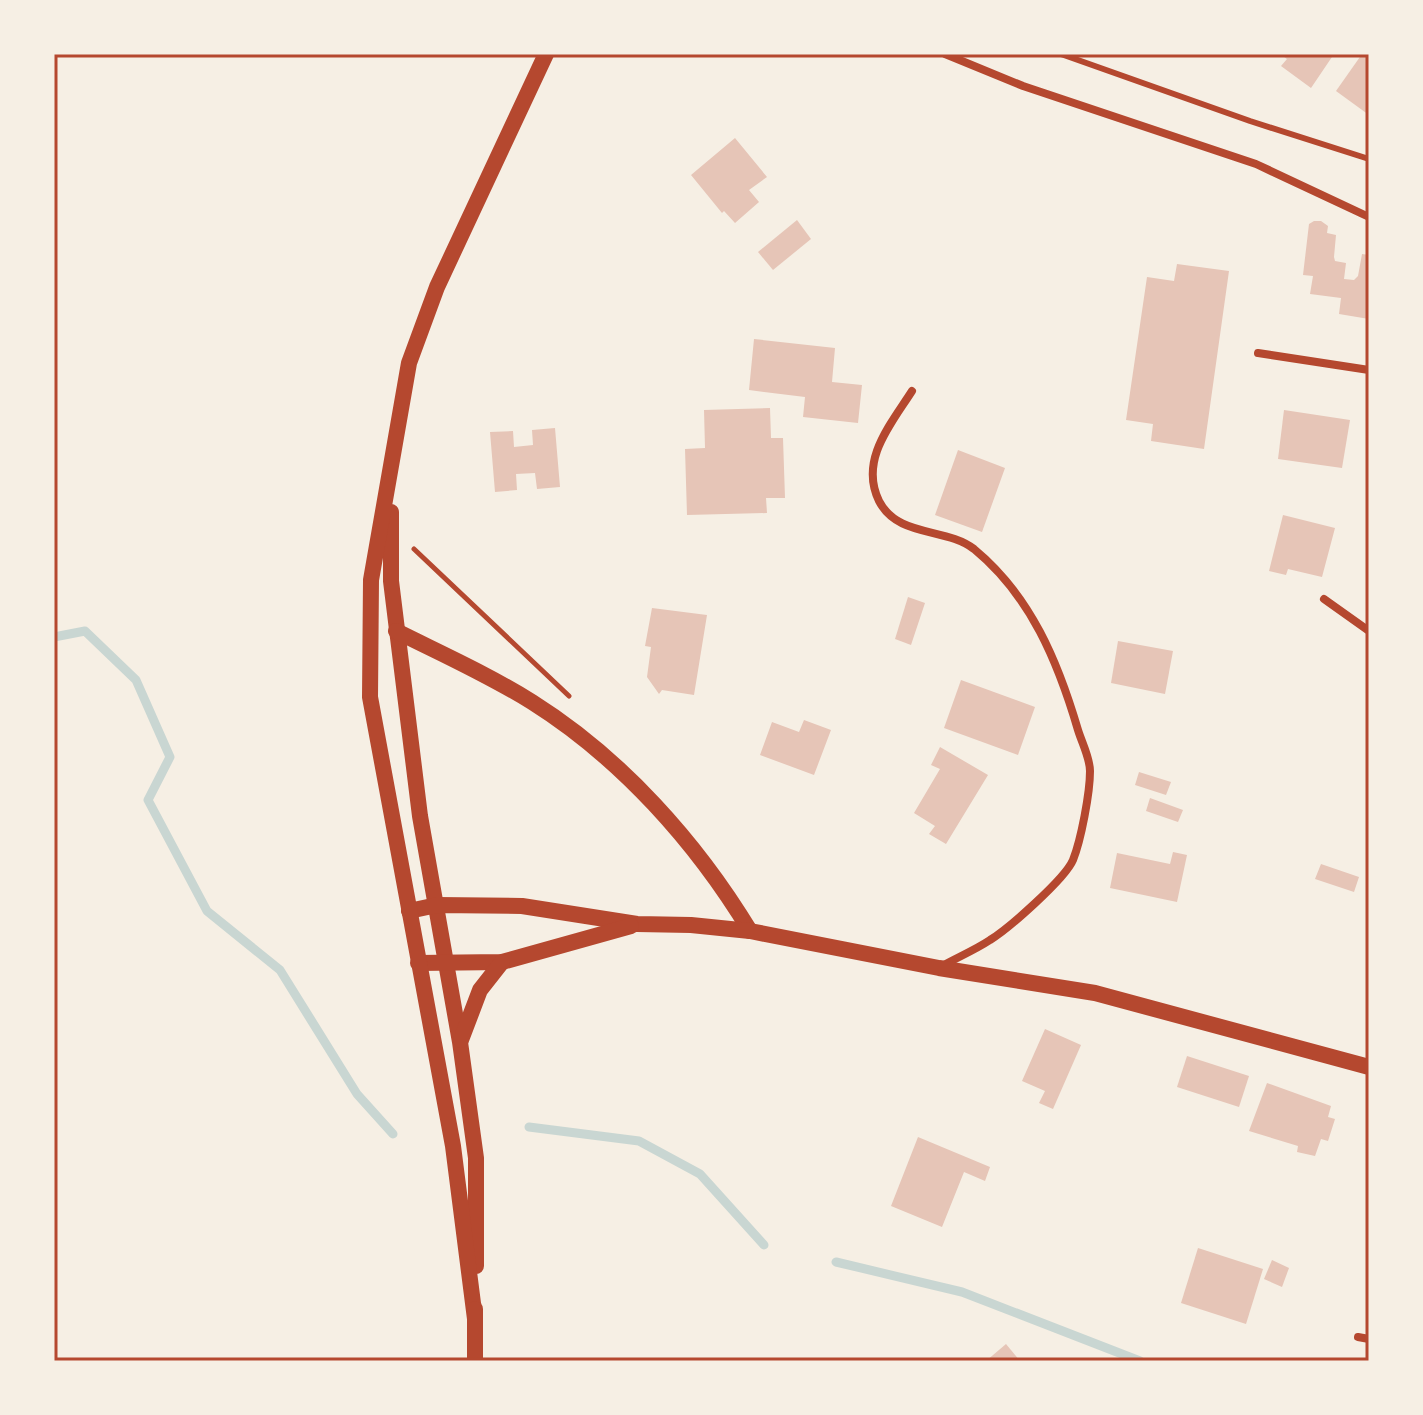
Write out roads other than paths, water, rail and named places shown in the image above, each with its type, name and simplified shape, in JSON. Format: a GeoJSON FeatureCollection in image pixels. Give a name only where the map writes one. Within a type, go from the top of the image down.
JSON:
{"type":"FeatureCollection","features":[{"type":"Feature","properties":{"kind":"main road"},"geometry":{"type":"LineString","coordinates":[[475,1319],[453,1146],[370,697],[371,580],[409,363],[437,287],[546,54]]}},
{"type":"Feature","properties":{"kind":"main road"},"geometry":{"type":"LineString","coordinates":[[394,442],[391,581],[396,631],[420,816],[460,1042],[476,1158],[475,1361]]}},
{"type":"Feature","properties":{"kind":"main road"},"geometry":{"type":"LineString","coordinates":[[396,631],[513,690],[598,752],[686,839],[713,872],[750,931]]}},
{"type":"Feature","properties":{"kind":"main road"},"geometry":{"type":"LineString","coordinates":[[409,911],[437,905],[522,906],[637,924],[750,931],[939,968],[1095,993],[1369,1067]]}},
{"type":"Feature","properties":{"kind":"main road"},"geometry":{"type":"LineString","coordinates":[[418,963],[502,962],[637,924]]}},
{"type":"Feature","properties":{"kind":"main road"},"geometry":{"type":"LineString","coordinates":[[460,1042],[480,990],[502,962]]}},
{"type":"Feature","properties":{"kind":"street"},"geometry":{"type":"LineString","coordinates":[[945,54],[1023,86],[1256,164],[1369,217]]}},
{"type":"Feature","properties":{"kind":"street"},"geometry":{"type":"LineString","coordinates":[[1258,353],[1369,370]]}},
{"type":"Feature","properties":{"kind":"street"},"geometry":{"type":"LineString","coordinates":[[912,391],[874,451],[873,485],[881,504],[906,526],[970,546],[998,571],[1026,607],[1062,675],[1090,769],[1080,836],[1072,863],[1049,889],[992,939],[939,968]]}},
{"type":"Feature","properties":{"kind":"street"},"geometry":{"type":"LineString","coordinates":[[1324,599],[1369,631]]}},
{"type":"Feature","properties":{"kind":"street"},"geometry":{"type":"LineString","coordinates":[[1358,1337],[1369,1339]]}},
{"type":"Feature","properties":{"kind":"lane"},"geometry":{"type":"LineString","coordinates":[[1061,54],[1250,121],[1369,159]]}},
{"type":"Feature","properties":{"kind":"waterway"},"geometry":{"type":"LineString","coordinates":[[54,637],[85,631],[136,680],[170,757],[148,800],[207,911],[280,970],[357,1094],[393,1134]]}},
{"type":"Feature","properties":{"kind":"waterway"},"geometry":{"type":"LineString","coordinates":[[529,1127],[639,1141],[700,1174],[764,1245]]}},
{"type":"Feature","properties":{"kind":"waterway"},"geometry":{"type":"LineString","coordinates":[[836,1262],[962,1292],[1140,1361]]}}]}
